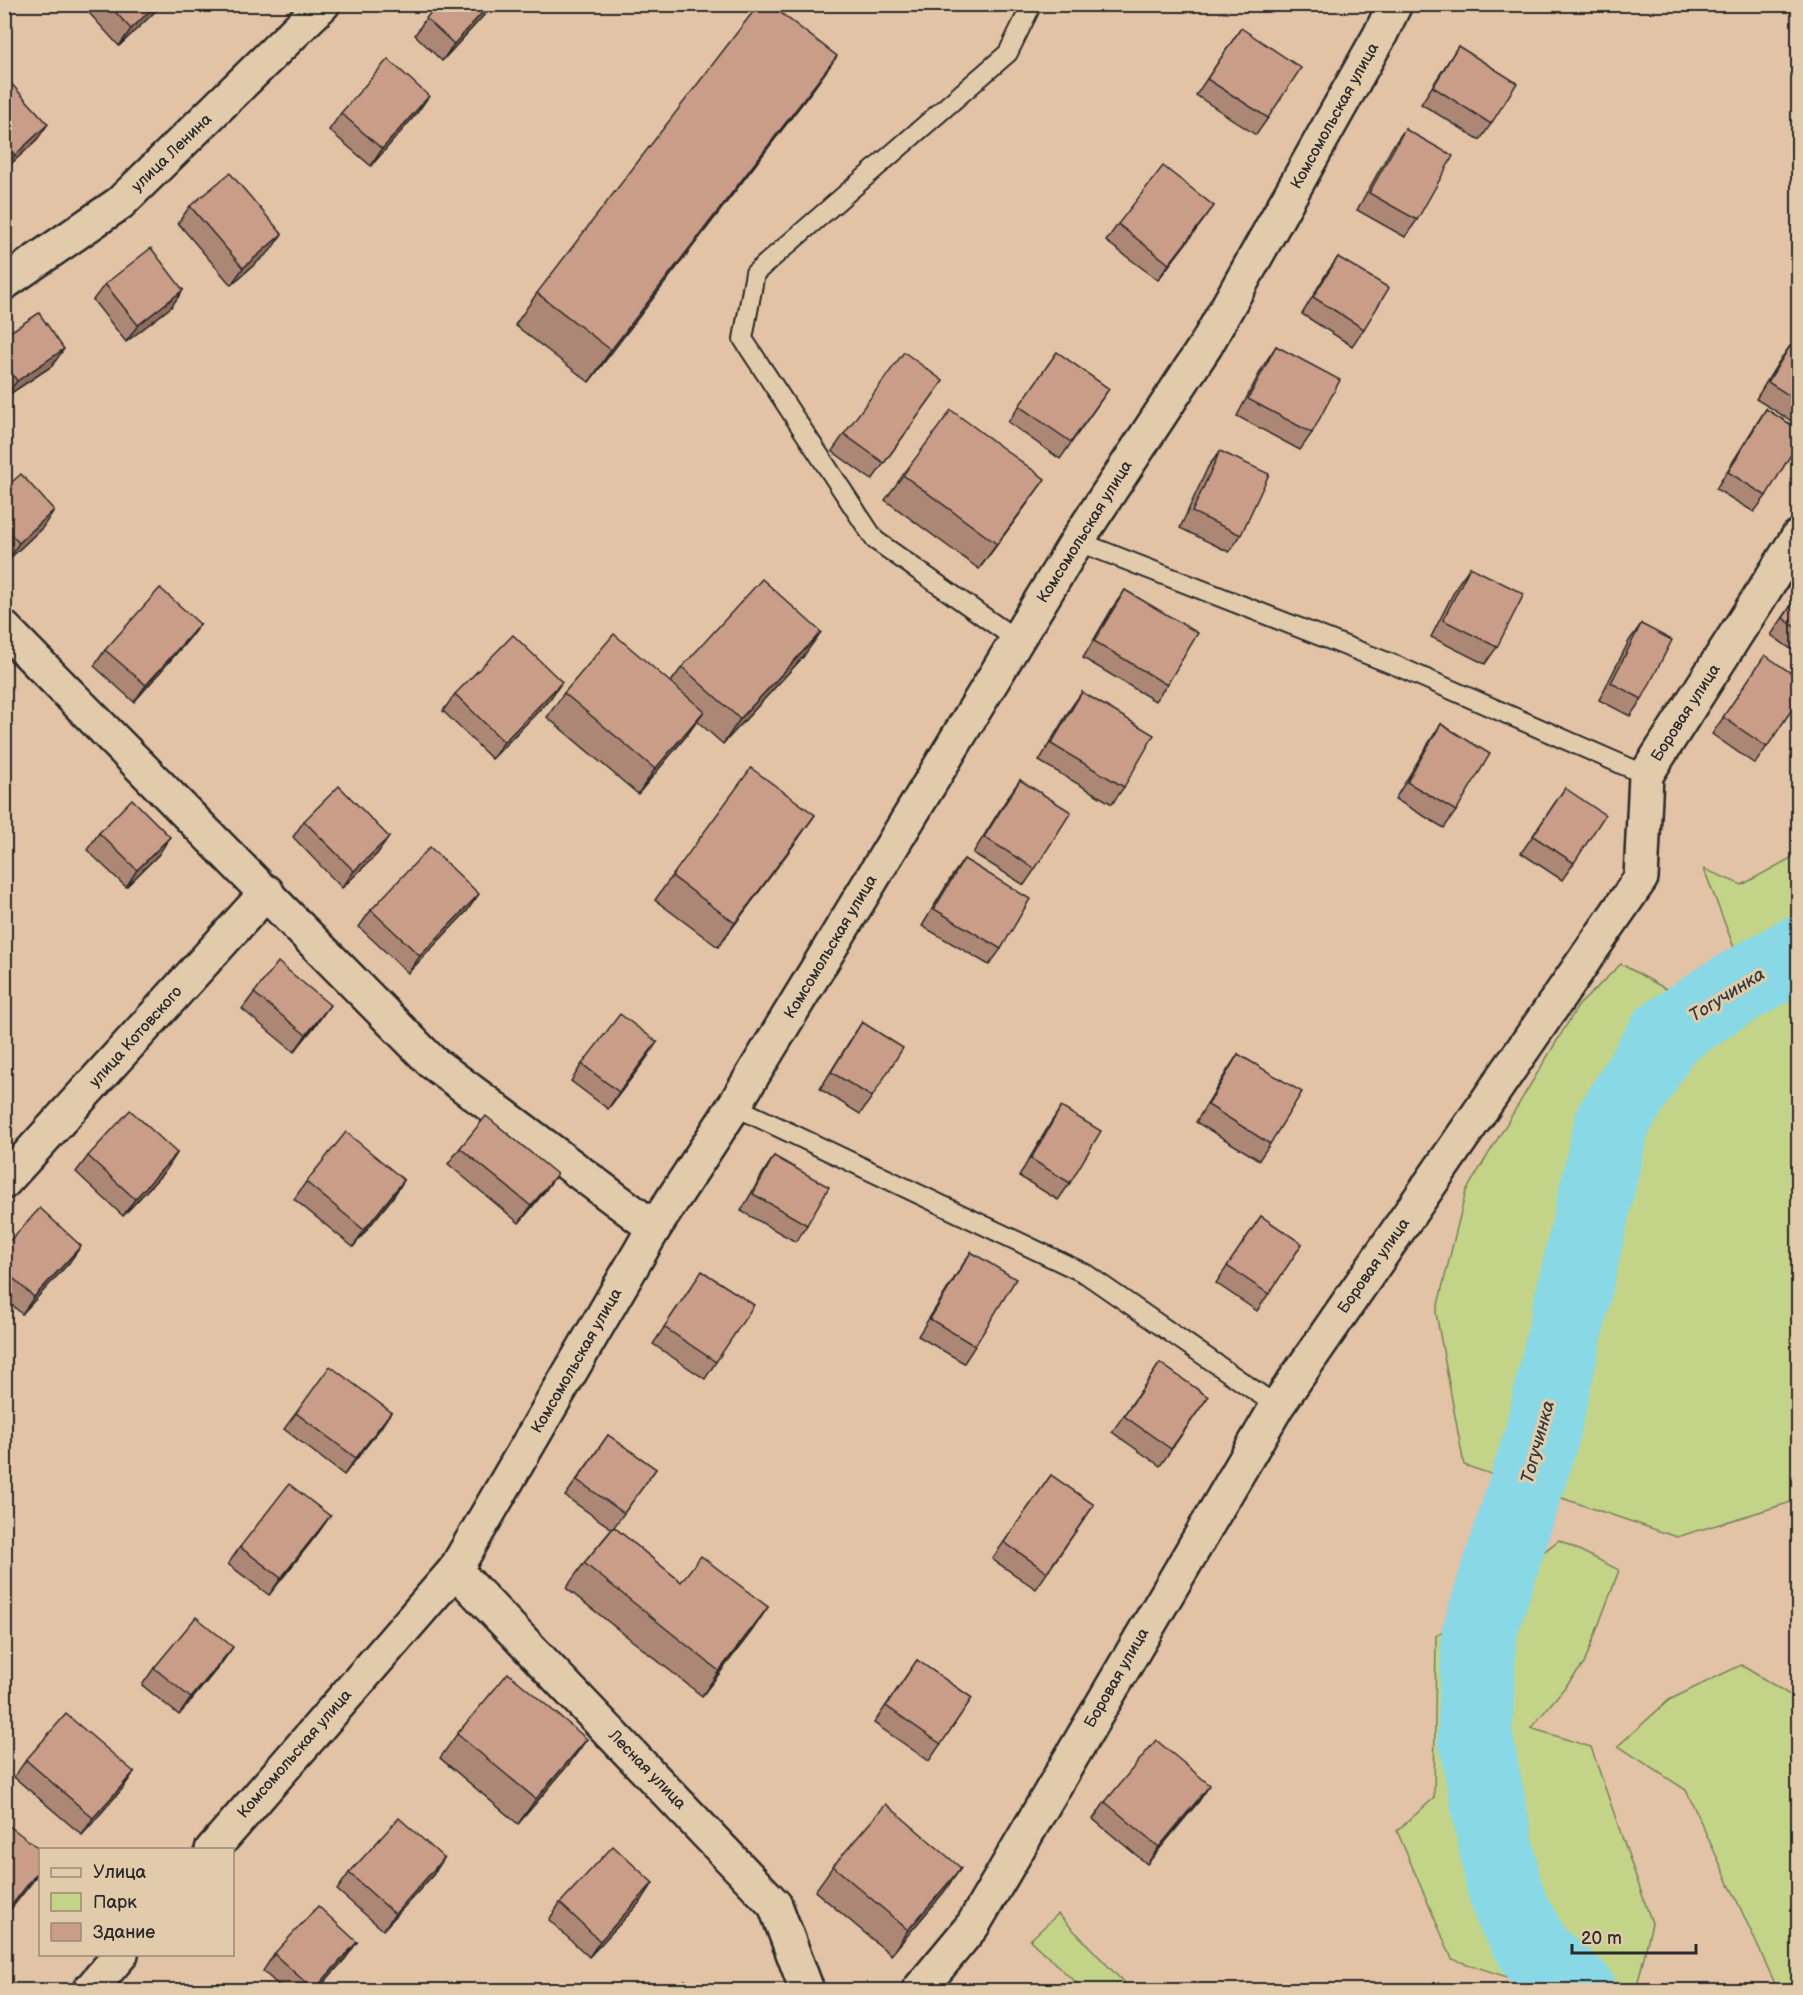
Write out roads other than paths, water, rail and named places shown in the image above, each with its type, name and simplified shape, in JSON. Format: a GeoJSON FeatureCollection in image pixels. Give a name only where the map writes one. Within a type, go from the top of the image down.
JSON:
{"type":"FeatureCollection","features":[{"type":"Feature","properties":{"kind":"street","name":"улица Ленина"},"geometry":{"type":"LineString","coordinates":[[4,283],[120,203],[323,4]]}},
{"type":"Feature","properties":{"kind":"street","name":"Комсомольская улица"},"geometry":{"type":"LineString","coordinates":[[214,1848],[455,1570],[654,1228],[734,1106],[1077,541],[1206,345],[1380,35],[1395,4]]}},
{"type":"Feature","properties":{"kind":"street","name":"Боровая улица"},"geometry":{"type":"LineString","coordinates":[[919,1990],[973,1925],[1277,1406],[1641,878],[1646,775],[1798,537]]}},
{"type":"Feature","properties":{"kind":"street"},"geometry":{"type":"LineString","coordinates":[[4,628],[267,892],[432,1062],[654,1228]]}},
{"type":"Feature","properties":{"kind":"street","name":"улица Котовского"},"geometry":{"type":"LineString","coordinates":[[4,1182],[267,892]]}},
{"type":"Feature","properties":{"kind":"street","name":"Лесная улица"},"geometry":{"type":"LineString","coordinates":[[455,1570],[775,1905],[807,1990]]}},
{"type":"Feature","properties":{"kind":"street"},"geometry":{"type":"LineString","coordinates":[[90,1990],[119,1956]]}},
{"type":"Feature","properties":{"kind":"lane"},"geometry":{"type":"LineString","coordinates":[[1017,640],[875,540],[743,339],[755,273],[1008,53],[1032,4]]}},
{"type":"Feature","properties":{"kind":"lane"},"geometry":{"type":"LineString","coordinates":[[1077,541],[1397,666],[1646,775]]}},
{"type":"Feature","properties":{"kind":"lane"},"geometry":{"type":"LineString","coordinates":[[734,1106],[1086,1274],[1277,1406]]}},
{"type":"Feature","properties":{"kind":"waterway","name":"Тогучинка"},"geometry":{"type":"LineString","coordinates":[[1578,1990],[1537,1955],[1512,1911],[1504,1886],[1475,1735],[1479,1634],[1541,1439],[1612,1123],[1665,1035],[1723,996],[1798,953]]}}]}
